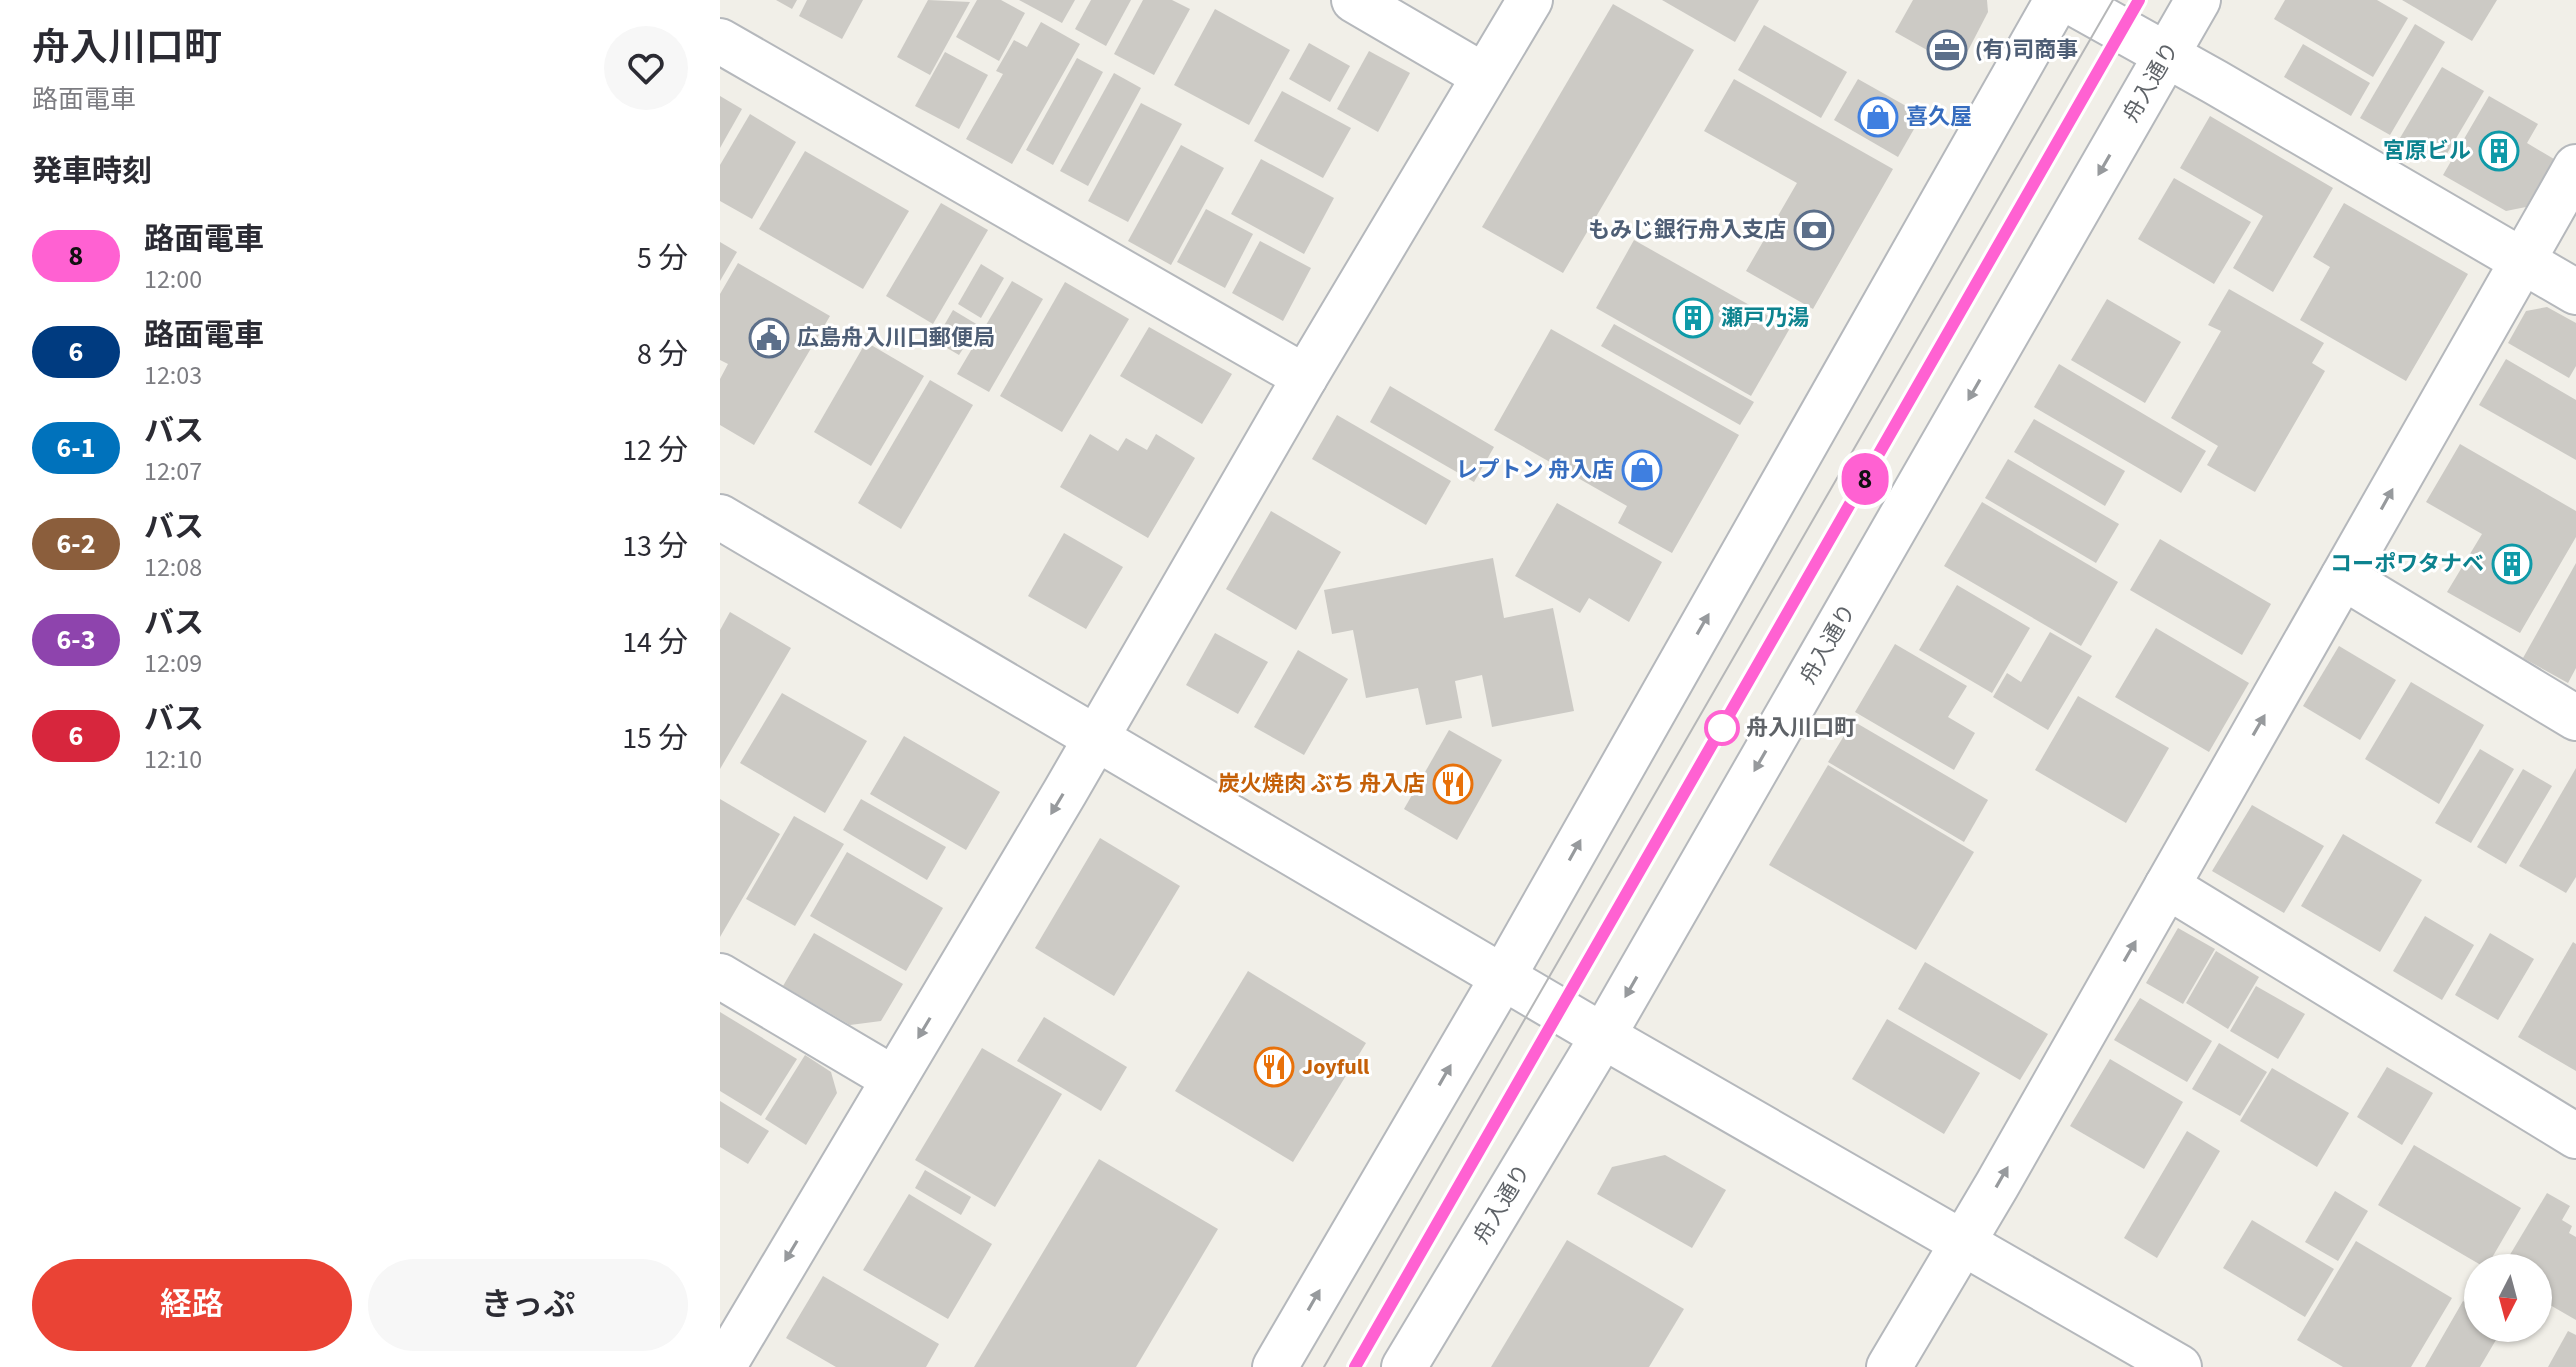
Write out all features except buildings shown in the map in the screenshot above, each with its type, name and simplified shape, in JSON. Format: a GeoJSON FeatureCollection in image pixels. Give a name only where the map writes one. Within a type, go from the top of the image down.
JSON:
{"type":"FeatureCollection","features":[{"type":"Feature","properties":{"kind":"street"},"geometry":{"type":"LineString","coordinates":[[1354,0],[1484,76]]}},
{"type":"Feature","properties":{"kind":"street"},"geometry":{"type":"LineString","coordinates":[[723,1367],[1530,0]]}},
{"type":"Feature","properties":{"kind":"street"},"geometry":{"type":"LineString","coordinates":[[1275,1367],[1503,977],[2057,0]]}},
{"type":"Feature","properties":{"kind":"street"},"geometry":{"type":"LineString","coordinates":[[2068,0],[2576,292]]}},
{"type":"Feature","properties":{"kind":"street","name":"舟入通り"},"geometry":{"type":"LineString","coordinates":[[1404,1367],[1603,1036],[2198,0]]}},
{"type":"Feature","properties":{"kind":"street"},"geometry":{"type":"LineString","coordinates":[[720,41],[1305,377]]}},
{"type":"Feature","properties":{"kind":"street"},"geometry":{"type":"LineString","coordinates":[[1889,1367],[2576,167]]}},
{"type":"Feature","properties":{"kind":"street"},"geometry":{"type":"LineString","coordinates":[[720,517],[1603,1036],[2179,1367]]}},
{"type":"Feature","properties":{"kind":"street"},"geometry":{"type":"LineString","coordinates":[[2343,577],[2576,718]]}},
{"type":"Feature","properties":{"kind":"street"},"geometry":{"type":"LineString","coordinates":[[2167,886],[2576,1136]]}},
{"type":"Feature","properties":{"kind":"street"},"geometry":{"type":"LineString","coordinates":[[720,976],[894,1079]]}},
{"type":"Feature","properties":{"kind":"tram line"},"geometry":{"type":"LineString","coordinates":[[1324,1367],[2113,0]]}},
{"type":"Feature","properties":{"kind":"tram line"},"geometry":{"type":"LineString","coordinates":[[1355,1367],[2139,0]]}},
{"type":"Feature","properties":{"kind":"tram line","name":"8"},"geometry":{"type":"LineString","coordinates":[[1355,1367],[2139,0]]}},
{"type":"Feature","properties":{"kind":"place","name":"(有)司商事"},"geometry":{"type":"Point","coordinates":[1947,50]}},
{"type":"Feature","properties":{"kind":"place","name":"喜久屋"},"geometry":{"type":"Point","coordinates":[1878,117]}},
{"type":"Feature","properties":{"kind":"place","name":"宮原ビル"},"geometry":{"type":"Point","coordinates":[2499,151]}},
{"type":"Feature","properties":{"kind":"place","name":"もみじ銀行舟入支店"},"geometry":{"type":"Point","coordinates":[1814,230]}},
{"type":"Feature","properties":{"kind":"place","name":"瀬戸乃湯"},"geometry":{"type":"Point","coordinates":[1693,318]}},
{"type":"Feature","properties":{"kind":"place","name":"広島舟入川口郵便局"},"geometry":{"type":"Point","coordinates":[769,338]}},
{"type":"Feature","properties":{"kind":"place","name":"レプトン 舟入店"},"geometry":{"type":"Point","coordinates":[1642,470]}},
{"type":"Feature","properties":{"kind":"place","name":"コーポワタナベ"},"geometry":{"type":"Point","coordinates":[2512,564]}},
{"type":"Feature","properties":{"kind":"place","name":"舟入川口町"},"geometry":{"type":"Point","coordinates":[1722,728]}},
{"type":"Feature","properties":{"kind":"place","name":"炭火焼肉 ぶち 舟入店"},"geometry":{"type":"Point","coordinates":[1453,784]}},
{"type":"Feature","properties":{"kind":"place","name":"Joyfull"},"geometry":{"type":"Point","coordinates":[1274,1067]}}]}
